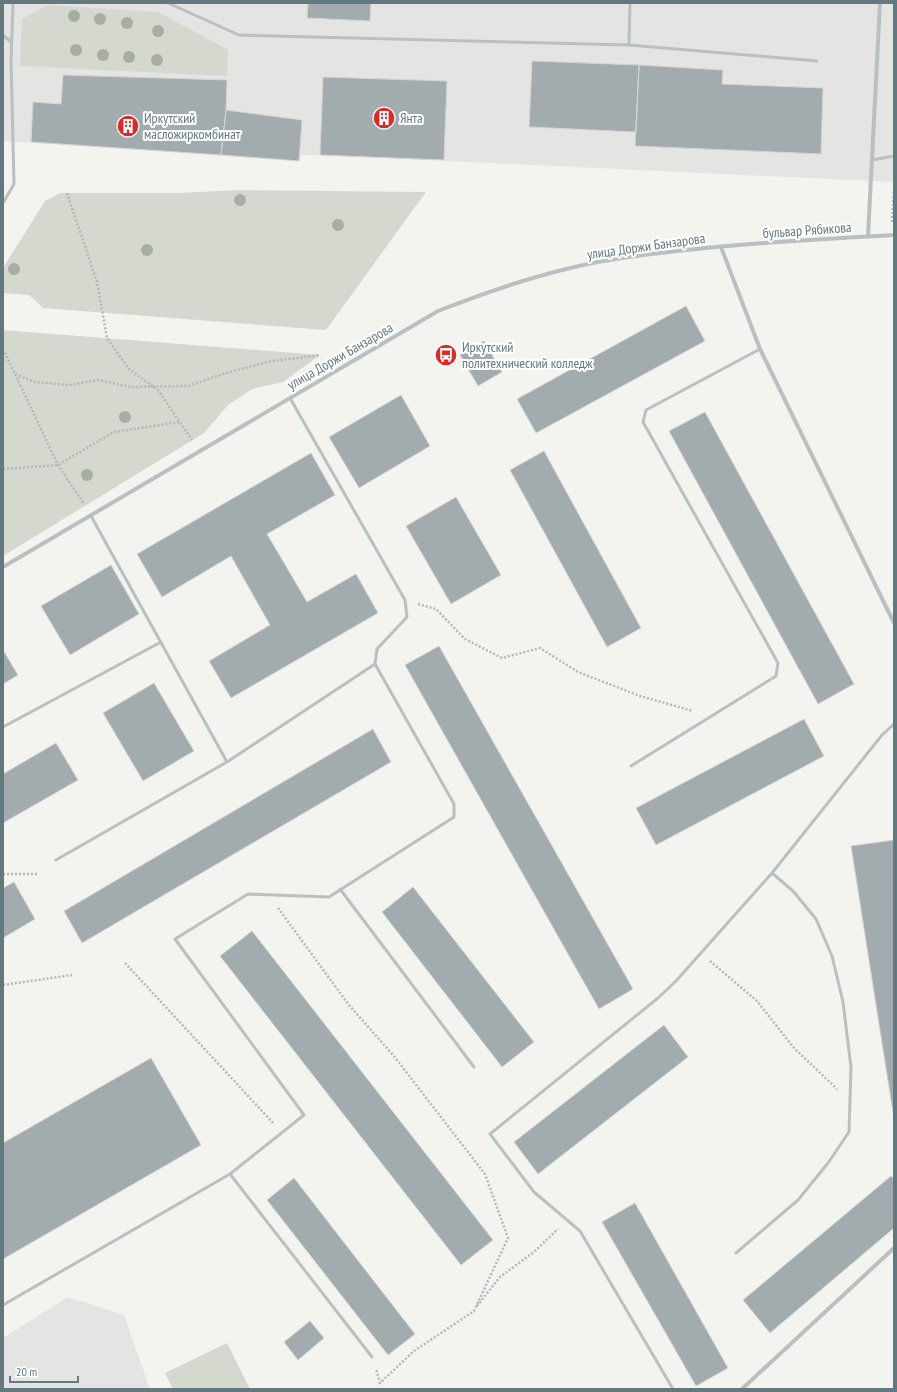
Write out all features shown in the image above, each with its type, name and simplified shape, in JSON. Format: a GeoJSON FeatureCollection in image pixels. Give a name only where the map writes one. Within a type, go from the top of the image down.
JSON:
{"type":"FeatureCollection","features":[{"type":"Feature","properties":{"kind":"street"},"geometry":{"type":"LineString","coordinates":[[868,236],[880,3]]}},
{"type":"Feature","properties":{"kind":"street","name":"бульвар Рябикова"},"geometry":{"type":"LineString","coordinates":[[721,247],[893,235]]}},
{"type":"Feature","properties":{"kind":"street"},"geometry":{"type":"LineString","coordinates":[[721,247],[760,349],[894,623]]}},
{"type":"Feature","properties":{"kind":"street","name":"улица Доржи Банзарова"},"geometry":{"type":"LineString","coordinates":[[3,567],[438,311],[481,294],[536,278],[621,258],[721,247]]}},
{"type":"Feature","properties":{"kind":"street"},"geometry":{"type":"LineString","coordinates":[[742,1389],[894,1248]]}},
{"type":"Feature","properties":{"kind":"lane"},"geometry":{"type":"LineString","coordinates":[[3,203],[14,184],[11,42],[13,3]]}},
{"type":"Feature","properties":{"kind":"lane"},"geometry":{"type":"LineString","coordinates":[[168,3],[239,35],[629,45],[817,61]]}},
{"type":"Feature","properties":{"kind":"lane"},"geometry":{"type":"LineString","coordinates":[[629,45],[630,3]]}},
{"type":"Feature","properties":{"kind":"lane"},"geometry":{"type":"LineString","coordinates":[[3,35],[11,42]]}},
{"type":"Feature","properties":{"kind":"lane"},"geometry":{"type":"LineString","coordinates":[[872,160],[894,156]]}},
{"type":"Feature","properties":{"kind":"lane"},"geometry":{"type":"LineString","coordinates":[[631,766],[776,676],[778,663],[643,422],[646,410],[760,349]]}},
{"type":"Feature","properties":{"kind":"lane"},"geometry":{"type":"LineString","coordinates":[[3,1305],[230,1174],[304,1115],[175,939],[248,894],[329,897],[454,817],[454,804],[375,664],[377,649],[407,617],[405,600],[290,398]]}},
{"type":"Feature","properties":{"kind":"lane"},"geometry":{"type":"LineString","coordinates":[[91,516],[227,762]]}},
{"type":"Feature","properties":{"kind":"lane"},"geometry":{"type":"LineString","coordinates":[[3,727],[161,642]]}},
{"type":"Feature","properties":{"kind":"lane"},"geometry":{"type":"LineString","coordinates":[[56,860],[227,762],[375,664]]}},
{"type":"Feature","properties":{"kind":"lane"},"geometry":{"type":"LineString","coordinates":[[673,1389],[580,1231],[534,1192],[490,1134],[658,998],[701,953],[772,873],[882,735],[894,724]]}},
{"type":"Feature","properties":{"kind":"lane"},"geometry":{"type":"LineString","coordinates":[[736,1253],[798,1200],[828,1163],[849,1132],[851,1067],[843,1002],[832,956],[816,919],[793,891],[772,873]]}},
{"type":"Feature","properties":{"kind":"lane"},"geometry":{"type":"LineString","coordinates":[[340,889],[474,1067]]}},
{"type":"Feature","properties":{"kind":"lane"},"geometry":{"type":"LineString","coordinates":[[230,1174],[372,1357]]}},
{"type":"Feature","properties":{"kind":"path"},"geometry":{"type":"LineString","coordinates":[[893,235],[894,190]]}},
{"type":"Feature","properties":{"kind":"path"},"geometry":{"type":"LineString","coordinates":[[67,193],[97,282],[107,338],[129,369],[158,390],[193,441]]}},
{"type":"Feature","properties":{"kind":"path"},"geometry":{"type":"LineString","coordinates":[[3,349],[58,466],[85,506]]}},
{"type":"Feature","properties":{"kind":"path"},"geometry":{"type":"LineString","coordinates":[[15,374],[34,382],[69,385],[98,380],[131,387],[188,386],[226,373],[272,361],[320,355]]}},
{"type":"Feature","properties":{"kind":"path"},"geometry":{"type":"LineString","coordinates":[[3,469],[58,466],[114,432],[180,422]]}},
{"type":"Feature","properties":{"kind":"path"},"geometry":{"type":"LineString","coordinates":[[405,600],[436,609],[465,639],[502,658],[540,648],[578,672],[640,696],[711,716]]}},
{"type":"Feature","properties":{"kind":"path"},"geometry":{"type":"LineString","coordinates":[[3,874],[38,874]]}},
{"type":"Feature","properties":{"kind":"path"},"geometry":{"type":"LineString","coordinates":[[268,895],[349,1005],[393,1055],[485,1174],[508,1238],[474,1311]]}},
{"type":"Feature","properties":{"kind":"path"},"geometry":{"type":"LineString","coordinates":[[701,953],[758,1001],[794,1048],[850,1103]]}},
{"type":"Feature","properties":{"kind":"path"},"geometry":{"type":"LineString","coordinates":[[125,963],[283,1133]]}},
{"type":"Feature","properties":{"kind":"path"},"geometry":{"type":"LineString","coordinates":[[3,985],[72,975]]}},
{"type":"Feature","properties":{"kind":"path"},"geometry":{"type":"LineString","coordinates":[[372,1357],[380,1383],[414,1351],[474,1311],[500,1277],[534,1252],[567,1220]]}},
{"type":"Feature","properties":{"kind":"shaded area"},"geometry":{"type":"Polygon","coordinates":[[[3,3],[894,3],[894,182],[320,155],[221,155],[3,141],[3,3]]]}},
{"type":"Feature","properties":{"kind":"shaded area"},"geometry":{"type":"Polygon","coordinates":[[[47,5],[158,12],[228,50],[227,76],[20,66],[22,19],[47,5]]]}},
{"type":"Feature","properties":{"kind":"shaded area"},"geometry":{"type":"Polygon","coordinates":[[[238,190],[426,192],[326,330],[43,308],[29,295],[3,293],[3,268],[45,201],[60,193],[179,193],[238,190]]]}},
{"type":"Feature","properties":{"kind":"shaded area"},"geometry":{"type":"Polygon","coordinates":[[[3,330],[320,355],[283,382],[252,389],[228,405],[204,433],[3,556],[3,330]]]}},
{"type":"Feature","properties":{"kind":"shaded area"},"geometry":{"type":"Polygon","coordinates":[[[68,1297],[124,1315],[150,1389],[3,1389],[3,1338],[68,1297]]]}},
{"type":"Feature","properties":{"kind":"shaded area"},"geometry":{"type":"Polygon","coordinates":[[[227,1343],[250,1389],[173,1389],[165,1373],[227,1343]]]}},
{"type":"Feature","properties":{"kind":"building"},"geometry":{"type":"Polygon","coordinates":[[[308,3],[371,3],[370,21],[307,18],[308,3]]]}},
{"type":"Feature","properties":{"kind":"building"},"geometry":{"type":"Polygon","coordinates":[[[532,61],[639,65],[636,132],[529,127],[532,61]]]}},
{"type":"Feature","properties":{"kind":"building"},"geometry":{"type":"Polygon","coordinates":[[[639,65],[723,70],[722,84],[823,88],[821,154],[635,146],[639,65]]]}},
{"type":"Feature","properties":{"kind":"building","name":"Иркутский масложиркомбинат"},"geometry":{"type":"Polygon","coordinates":[[[63,75],[227,80],[226,110],[221,155],[31,142],[33,102],[61,104],[63,75]]]}},
{"type":"Feature","properties":{"kind":"building","name":"Янта"},"geometry":{"type":"Polygon","coordinates":[[[323,77],[447,81],[444,160],[320,155],[323,77]]]}},
{"type":"Feature","properties":{"kind":"building","name":"Иркутский масложиркомбинат"},"geometry":{"type":"Polygon","coordinates":[[[226,110],[302,120],[299,161],[221,155],[226,110]]]}},
{"type":"Feature","properties":{"kind":"building"},"geometry":{"type":"Polygon","coordinates":[[[686,306],[705,341],[536,433],[517,399],[686,306]]]}},
{"type":"Feature","properties":{"kind":"building"},"geometry":{"type":"Polygon","coordinates":[[[484,341],[502,372],[478,386],[460,355],[484,341]]]}},
{"type":"Feature","properties":{"kind":"building"},"geometry":{"type":"Polygon","coordinates":[[[401,395],[430,446],[359,488],[329,437],[401,395]]]}},
{"type":"Feature","properties":{"kind":"building"},"geometry":{"type":"Polygon","coordinates":[[[705,412],[854,684],[818,704],[669,431],[705,412]]]}},
{"type":"Feature","properties":{"kind":"building"},"geometry":{"type":"Polygon","coordinates":[[[544,451],[641,628],[607,647],[510,470],[544,451]]]}},
{"type":"Feature","properties":{"kind":"building"},"geometry":{"type":"Polygon","coordinates":[[[311,453],[335,495],[267,534],[307,602],[356,574],[378,613],[231,698],[209,661],[270,625],[231,556],[162,597],[137,554],[311,453]]]}},
{"type":"Feature","properties":{"kind":"building"},"geometry":{"type":"Polygon","coordinates":[[[456,497],[501,575],[451,604],[406,526],[456,497]]]}},
{"type":"Feature","properties":{"kind":"building"},"geometry":{"type":"Polygon","coordinates":[[[111,565],[139,614],[70,655],[41,606],[111,565]]]}},
{"type":"Feature","properties":{"kind":"building"},"geometry":{"type":"Polygon","coordinates":[[[439,646],[633,989],[599,1009],[405,665],[439,646]]]}},
{"type":"Feature","properties":{"kind":"building"},"geometry":{"type":"Polygon","coordinates":[[[3,650],[18,675],[3,684],[3,650]]]}},
{"type":"Feature","properties":{"kind":"building"},"geometry":{"type":"Polygon","coordinates":[[[154,683],[194,751],[143,781],[103,713],[154,683]]]}},
{"type":"Feature","properties":{"kind":"building"},"geometry":{"type":"Polygon","coordinates":[[[804,719],[824,756],[656,845],[636,808],[804,719]]]}},
{"type":"Feature","properties":{"kind":"building"},"geometry":{"type":"Polygon","coordinates":[[[373,729],[391,762],[82,943],[64,911],[373,729]]]}},
{"type":"Feature","properties":{"kind":"building"},"geometry":{"type":"Polygon","coordinates":[[[56,743],[78,780],[3,823],[3,774],[56,743]]]}},
{"type":"Feature","properties":{"kind":"building"},"geometry":{"type":"Polygon","coordinates":[[[894,840],[894,1119],[851,846],[894,840]]]}},
{"type":"Feature","properties":{"kind":"building"},"geometry":{"type":"Polygon","coordinates":[[[14,882],[35,919],[3,938],[3,888],[14,882]]]}},
{"type":"Feature","properties":{"kind":"building"},"geometry":{"type":"Polygon","coordinates":[[[413,887],[534,1042],[502,1067],[382,912],[413,887]]]}},
{"type":"Feature","properties":{"kind":"building"},"geometry":{"type":"Polygon","coordinates":[[[252,931],[493,1240],[461,1265],[220,956],[252,931]]]}},
{"type":"Feature","properties":{"kind":"building"},"geometry":{"type":"Polygon","coordinates":[[[664,1025],[688,1057],[538,1174],[514,1142],[664,1025]]]}},
{"type":"Feature","properties":{"kind":"building"},"geometry":{"type":"Polygon","coordinates":[[[151,1058],[201,1145],[3,1259],[3,1143],[151,1058]]]}},
{"type":"Feature","properties":{"kind":"building"},"geometry":{"type":"Polygon","coordinates":[[[891,1176],[894,1179],[894,1228],[770,1333],[743,1300],[891,1176]]]}},
{"type":"Feature","properties":{"kind":"building"},"geometry":{"type":"Polygon","coordinates":[[[294,1178],[415,1334],[388,1355],[267,1200],[294,1178]]]}},
{"type":"Feature","properties":{"kind":"building"},"geometry":{"type":"Polygon","coordinates":[[[635,1203],[728,1368],[696,1386],[602,1222],[635,1203]]]}},
{"type":"Feature","properties":{"kind":"building"},"geometry":{"type":"Polygon","coordinates":[[[310,1321],[324,1338],[298,1360],[284,1342],[310,1321]]]}},
{"type":"Feature","properties":{"kind":"place","name":"Янта"},"geometry":{"type":"Point","coordinates":[384,118]}},
{"type":"Feature","properties":{"kind":"place","name":"Иркутский масложиркомбинат"},"geometry":{"type":"Point","coordinates":[128,126]}},
{"type":"Feature","properties":{"kind":"place","name":"Иркутский политехнический колледж"},"geometry":{"type":"Point","coordinates":[446,355]}}]}
